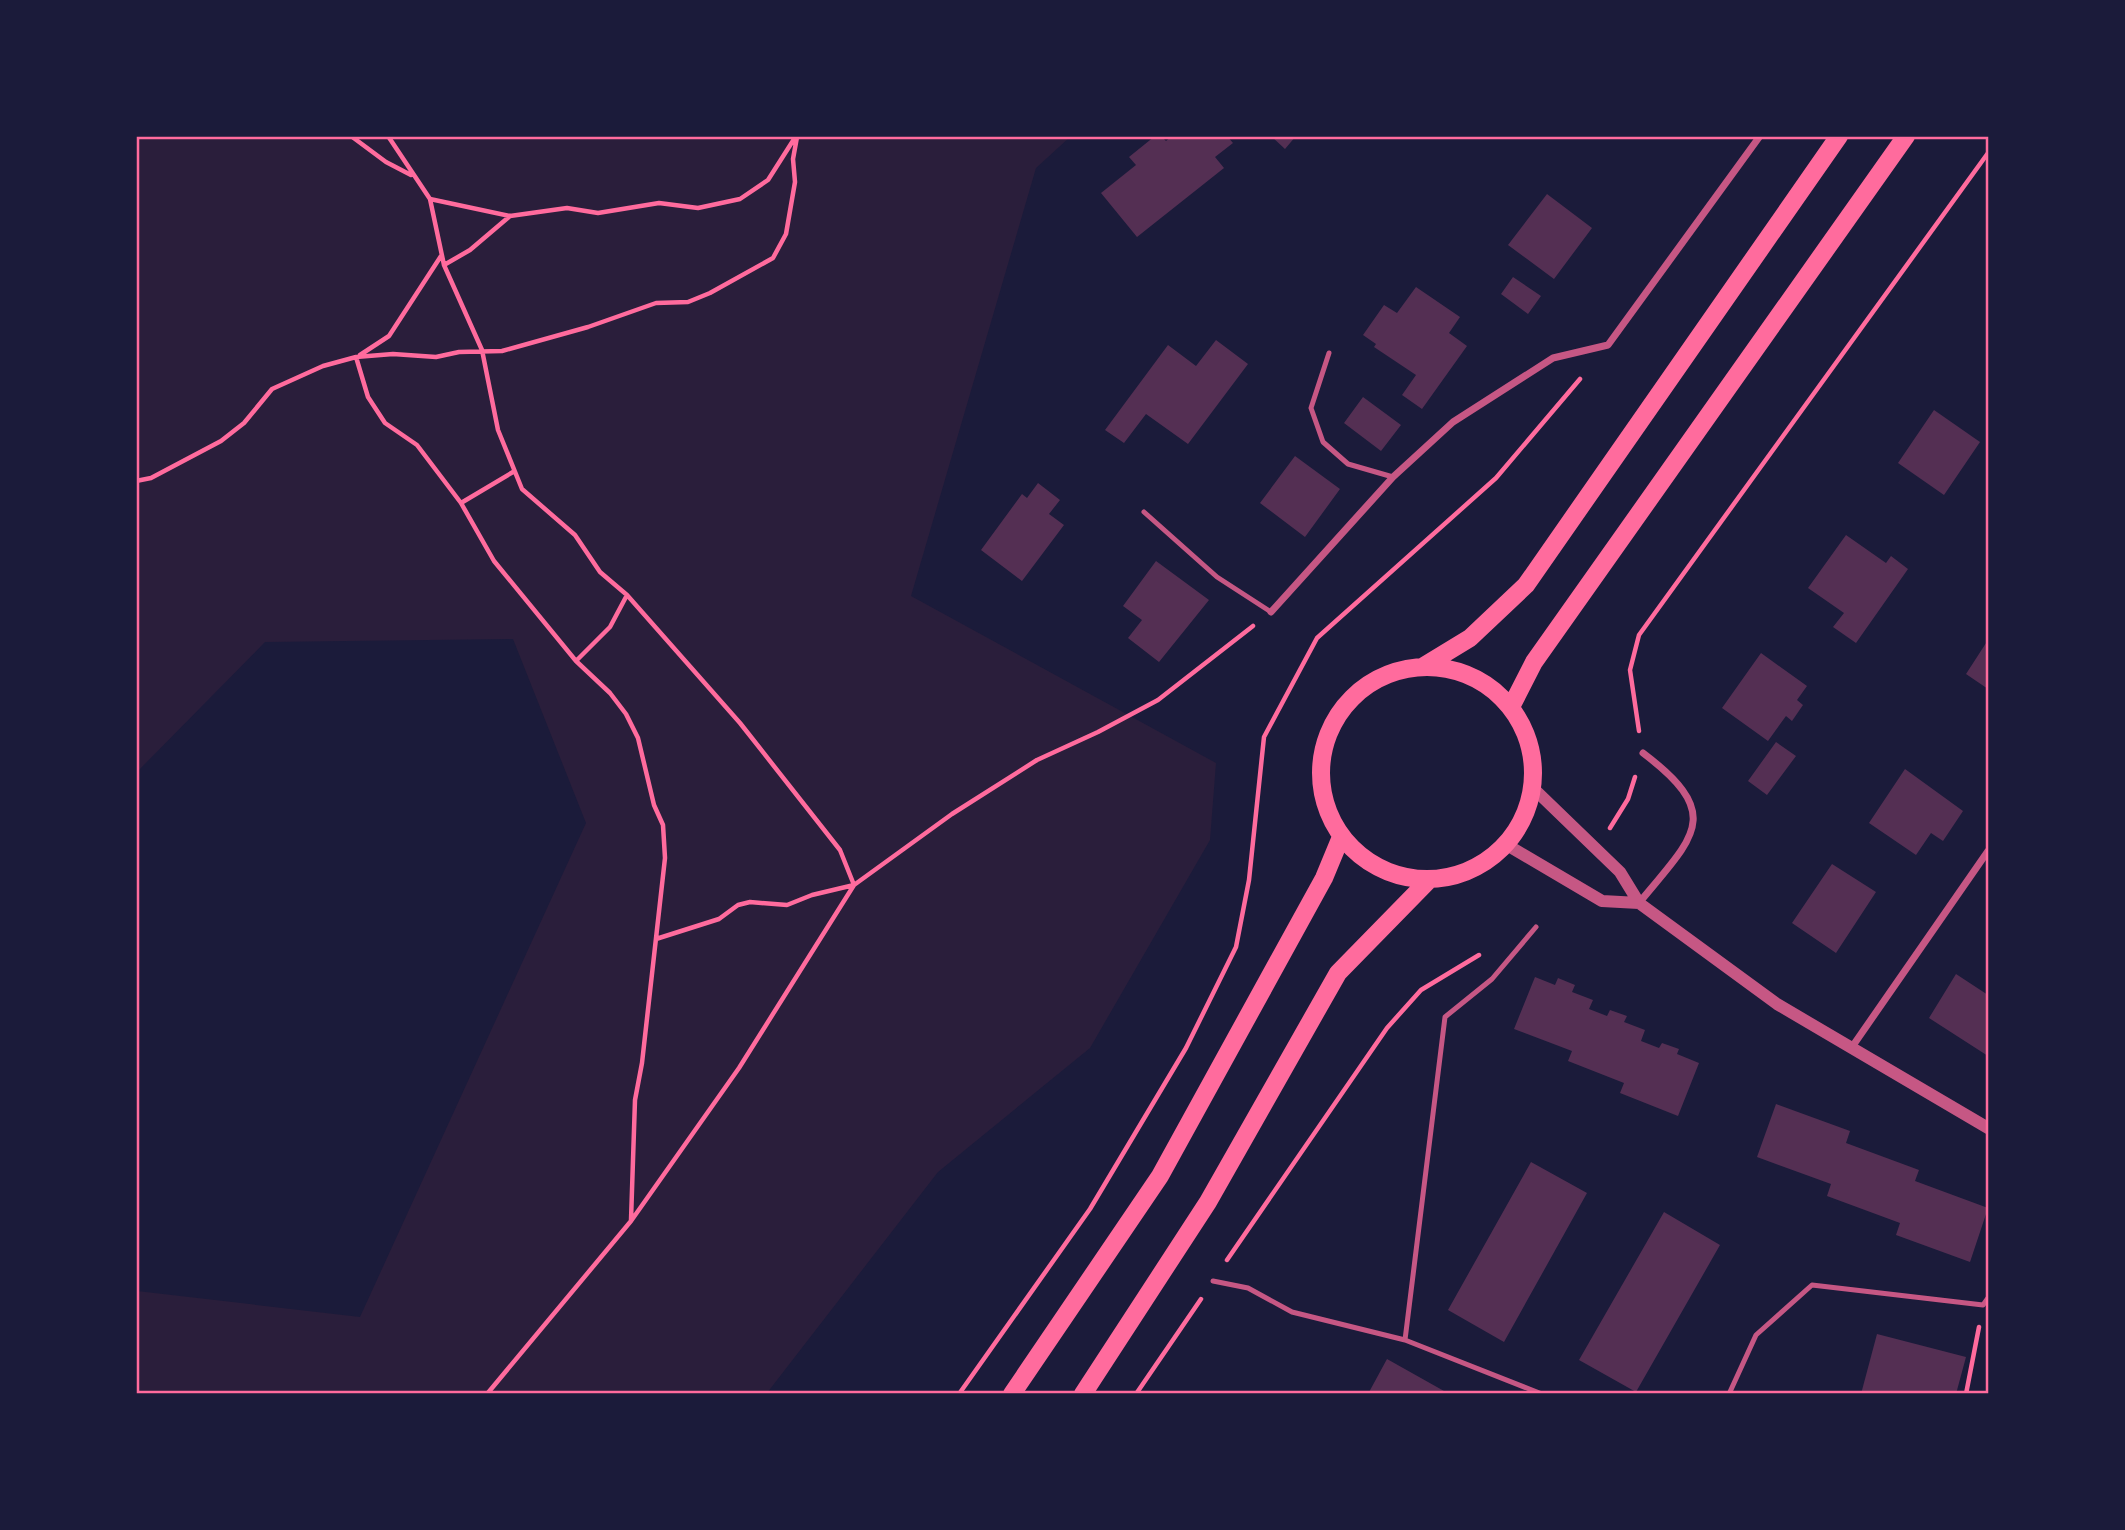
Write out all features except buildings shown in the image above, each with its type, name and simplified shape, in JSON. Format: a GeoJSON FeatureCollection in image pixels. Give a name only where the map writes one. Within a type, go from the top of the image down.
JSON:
{"type":"FeatureCollection","features":[{"type":"Feature","properties":{"kind":"main road"},"geometry":{"type":"LineString","coordinates":[[1424,666],[1457,671],[1487,684],[1511,707],[1531,746],[1533,788],[1524,818],[1507,845],[1471,871],[1428,881],[1379,869],[1341,837],[1323,803],[1320,764],[1330,727],[1353,695],[1386,674],[1424,666],[1470,638],[1526,585],[1839,136]]}},
{"type":"Feature","properties":{"kind":"main road"},"geometry":{"type":"LineString","coordinates":[[1511,707],[1534,662],[1906,136]]}},
{"type":"Feature","properties":{"kind":"main road"},"geometry":{"type":"LineString","coordinates":[[1012,1394],[1160,1177],[1324,878],[1341,837]]}},
{"type":"Feature","properties":{"kind":"main road"},"geometry":{"type":"LineString","coordinates":[[1083,1394],[1208,1202],[1338,973],[1428,881]]}},
{"type":"Feature","properties":{"kind":"street"},"geometry":{"type":"LineString","coordinates":[[1271,612],[1393,477],[1452,422],[1553,358],[1608,345],[1760,136]]}},
{"type":"Feature","properties":{"kind":"street"},"geometry":{"type":"LineString","coordinates":[[1639,903],[1690,838],[1694,817],[1689,796],[1672,775],[1643,753]]}},
{"type":"Feature","properties":{"kind":"street"},"geometry":{"type":"LineString","coordinates":[[1533,788],[1620,872],[1639,903],[1777,1004],[1989,1128]]}},
{"type":"Feature","properties":{"kind":"street"},"geometry":{"type":"LineString","coordinates":[[1507,845],[1602,901],[1639,903]]}},
{"type":"Feature","properties":{"kind":"street"},"geometry":{"type":"LineString","coordinates":[[1852,1046],[1989,851]]}},
{"type":"Feature","properties":{"kind":"lane"},"geometry":{"type":"LineString","coordinates":[[1329,353],[1311,408],[1323,442],[1348,464],[1393,477]]}},
{"type":"Feature","properties":{"kind":"lane"},"geometry":{"type":"LineString","coordinates":[[1144,512],[1217,577],[1271,612]]}},
{"type":"Feature","properties":{"kind":"lane"},"geometry":{"type":"LineString","coordinates":[[1405,1340],[1445,1017],[1492,979],[1536,927]]}},
{"type":"Feature","properties":{"kind":"lane"},"geometry":{"type":"LineString","coordinates":[[1213,1281],[1248,1288],[1292,1312],[1405,1340],[1542,1394]]}},
{"type":"Feature","properties":{"kind":"lane"},"geometry":{"type":"LineString","coordinates":[[1729,1394],[1756,1335],[1812,1285],[1983,1305],[1989,1298]]}},
{"type":"Feature","properties":{"kind":"path"},"geometry":{"type":"LineString","coordinates":[[351,136],[386,162],[412,175]]}},
{"type":"Feature","properties":{"kind":"path"},"geometry":{"type":"LineString","coordinates":[[388,136],[430,199],[441,256],[482,350],[498,430],[522,489],[575,535],[600,572],[627,595],[805,802],[840,850],[854,884]]}},
{"type":"Feature","properties":{"kind":"path"},"geometry":{"type":"LineString","coordinates":[[430,199],[510,216],[567,208],[598,213],[659,203],[698,208],[740,200],[768,180],[796,136]]}},
{"type":"Feature","properties":{"kind":"path"},"geometry":{"type":"LineString","coordinates":[[136,481],[151,478],[221,441],[244,423],[272,389],[296,376],[356,357],[393,354],[436,357],[482,350],[502,351],[588,327],[656,303],[688,302],[773,258],[786,234],[795,182],[793,159],[796,136]]}},
{"type":"Feature","properties":{"kind":"path"},"geometry":{"type":"LineString","coordinates":[[1596,849],[1628,799],[1643,753],[1630,670],[1639,635],[1989,153]]}},
{"type":"Feature","properties":{"kind":"path"},"geometry":{"type":"LineString","coordinates":[[444,265],[470,250],[510,216]]}},
{"type":"Feature","properties":{"kind":"path"},"geometry":{"type":"LineString","coordinates":[[356,357],[388,336],[441,256]]}},
{"type":"Feature","properties":{"kind":"path"},"geometry":{"type":"LineString","coordinates":[[959,1394],[1090,1209],[1186,1048],[1236,947],[1249,880],[1264,737],[1317,638],[1496,478],[1608,345]]}},
{"type":"Feature","properties":{"kind":"path"},"geometry":{"type":"LineString","coordinates":[[356,357],[368,397],[385,423],[417,445],[461,503],[494,561],[576,661],[610,693],[638,738],[654,805],[663,825],[664,858],[642,1063],[635,1100],[631,1221]]}},
{"type":"Feature","properties":{"kind":"path"},"geometry":{"type":"LineString","coordinates":[[461,503],[513,472]]}},
{"type":"Feature","properties":{"kind":"path"},"geometry":{"type":"LineString","coordinates":[[576,661],[610,627],[627,595]]}},
{"type":"Feature","properties":{"kind":"path"},"geometry":{"type":"LineString","coordinates":[[487,1394],[631,1221],[739,1068],[854,884],[951,814],[1037,760],[1098,733],[1158,700],[1271,612]]}},
{"type":"Feature","properties":{"kind":"path"},"geometry":{"type":"LineString","coordinates":[[656,939],[719,919],[738,905],[750,902],[787,905],[812,894],[854,884]]}},
{"type":"Feature","properties":{"kind":"path"},"geometry":{"type":"LineString","coordinates":[[1136,1394],[1387,1028],[1421,990],[1490,950]]}},
{"type":"Feature","properties":{"kind":"path"},"geometry":{"type":"LineString","coordinates":[[1966,1394],[1983,1305]]}},
{"type":"Feature","properties":{"kind":"shaded area"},"geometry":{"type":"Polygon","coordinates":[[[137,137],[1070,137],[1036,168],[911,596],[1216,763],[1210,840],[1090,1048],[938,1172],[767,1393],[137,1393],[137,1291],[360,1317],[586,823],[513,639],[265,642],[137,772],[137,137]]]}}]}
